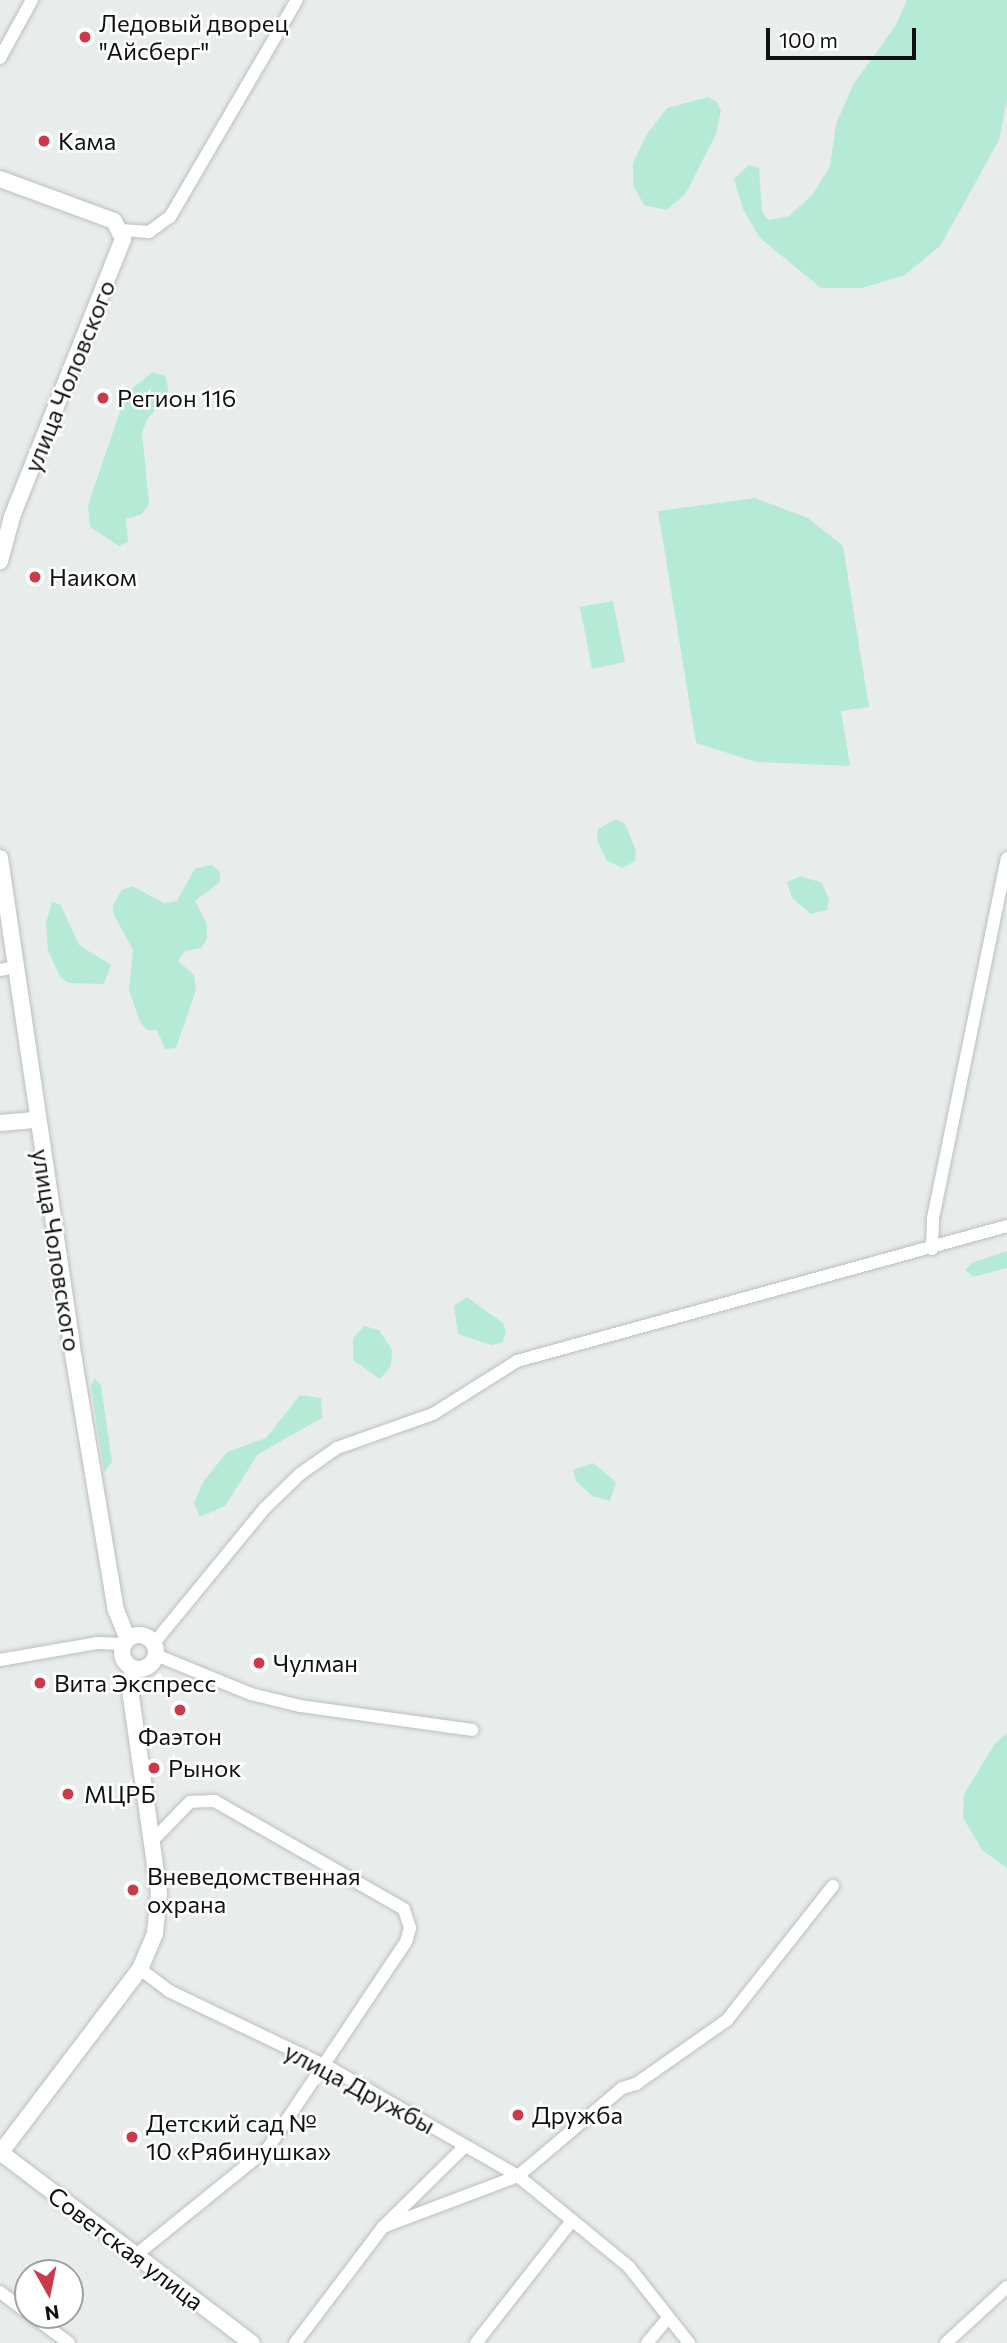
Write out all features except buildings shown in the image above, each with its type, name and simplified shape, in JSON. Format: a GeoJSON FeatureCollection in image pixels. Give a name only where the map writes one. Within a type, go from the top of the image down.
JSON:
{"type":"FeatureCollection","features":[{"type":"Feature","properties":{"kind":"street"},"geometry":{"type":"LineString","coordinates":[[0,58],[32,0]]}},
{"type":"Feature","properties":{"kind":"street"},"geometry":{"type":"LineString","coordinates":[[0,178],[110,219],[121,230],[149,232],[170,217],[297,0]]}},
{"type":"Feature","properties":{"kind":"street","name":"улица Чоловского"},"geometry":{"type":"LineString","coordinates":[[0,561],[12,517],[122,244],[121,230]]}},
{"type":"Feature","properties":{"kind":"street","name":"улица Чоловского"},"geometry":{"type":"LineString","coordinates":[[0,858],[8,969],[37,1120],[116,1610],[126,1642]]}},
{"type":"Feature","properties":{"kind":"street"},"geometry":{"type":"LineString","coordinates":[[932,1249],[933,1218],[1007,859]]}},
{"type":"Feature","properties":{"kind":"street"},"geometry":{"type":"LineString","coordinates":[[0,1123],[37,1120]]}},
{"type":"Feature","properties":{"kind":"street"},"geometry":{"type":"LineString","coordinates":[[133,1668],[147,1667],[155,1649],[265,1508],[300,1474],[337,1448],[433,1414],[517,1361],[932,1249],[1007,1226]]}},
{"type":"Feature","properties":{"kind":"street"},"geometry":{"type":"LineString","coordinates":[[0,1660],[97,1643],[126,1642],[142,1635],[155,1649],[251,1694],[300,1706],[472,1730]]}},
{"type":"Feature","properties":{"kind":"street"},"geometry":{"type":"LineString","coordinates":[[1,2152],[140,1969],[151,1947],[159,1912],[153,1840],[133,1709],[133,1668],[123,1658],[126,1642]]}},
{"type":"Feature","properties":{"kind":"street"},"geometry":{"type":"LineString","coordinates":[[136,2255],[268,2148],[406,1942],[410,1928],[404,1909],[210,1799],[190,1802],[153,1840]]}},
{"type":"Feature","properties":{"kind":"street"},"geometry":{"type":"LineString","coordinates":[[383,2227],[518,2176],[622,2088],[636,2084],[727,2020],[833,1886]]}},
{"type":"Feature","properties":{"kind":"street","name":"улица Дружбы"},"geometry":{"type":"LineString","coordinates":[[140,1969],[169,1991],[323,2065],[518,2176],[636,2274],[667,2319],[689,2343]]}},
{"type":"Feature","properties":{"kind":"street"},"geometry":{"type":"LineString","coordinates":[[295,2343],[383,2227],[465,2146]]}},
{"type":"Feature","properties":{"kind":"street","name":"Советская улица"},"geometry":{"type":"LineString","coordinates":[[1,2152],[252,2343]]}},
{"type":"Feature","properties":{"kind":"street"},"geometry":{"type":"LineString","coordinates":[[477,2343],[571,2222]]}},
{"type":"Feature","properties":{"kind":"street"},"geometry":{"type":"LineString","coordinates":[[946,2343],[1007,2287]]}},
{"type":"Feature","properties":{"kind":"street"},"geometry":{"type":"LineString","coordinates":[[647,2343],[667,2319]]}},
{"type":"Feature","properties":{"kind":"street"},"geometry":{"type":"LineString","coordinates":[[50,2329],[69,2343]]}},
{"type":"Feature","properties":{"kind":"green space"},"geometry":{"type":"Polygon","coordinates":[[[907,0],[1007,0],[1007,100],[999,140],[941,245],[905,275],[862,288],[821,288],[760,238],[743,209],[734,179],[749,165],[759,168],[762,211],[768,220],[789,216],[813,194],[830,166],[836,124],[853,85],[896,25],[907,0]]]}},
{"type":"Feature","properties":{"kind":"green space"},"geometry":{"type":"Polygon","coordinates":[[[708,97],[717,102],[721,111],[716,134],[686,193],[667,210],[644,205],[633,185],[633,163],[647,134],[667,108],[708,97]]]}},
{"type":"Feature","properties":{"kind":"green space"},"geometry":{"type":"Polygon","coordinates":[[[152,372],[166,376],[169,396],[148,418],[142,432],[149,504],[142,514],[126,519],[128,542],[119,546],[90,527],[88,505],[126,394],[152,372]]]}},
{"type":"Feature","properties":{"kind":"green space"},"geometry":{"type":"Polygon","coordinates":[[[755,498],[808,518],[843,546],[869,707],[841,711],[850,766],[756,762],[696,743],[658,511],[755,498]]]}},
{"type":"Feature","properties":{"kind":"green space"},"geometry":{"type":"Polygon","coordinates":[[[613,601],[625,662],[592,669],[580,607],[613,601]]]}},
{"type":"Feature","properties":{"kind":"green space"},"geometry":{"type":"Polygon","coordinates":[[[616,819],[625,824],[636,850],[635,861],[622,868],[606,860],[597,840],[598,829],[616,819]]]}},
{"type":"Feature","properties":{"kind":"green space"},"geometry":{"type":"Polygon","coordinates":[[[212,865],[220,872],[220,882],[195,901],[207,924],[207,939],[201,948],[185,951],[178,961],[194,975],[196,990],[176,1048],[165,1049],[157,1030],[147,1030],[140,1022],[129,990],[133,950],[114,915],[113,905],[122,890],[132,886],[164,903],[177,901],[195,868],[212,865]]]}},
{"type":"Feature","properties":{"kind":"green space"},"geometry":{"type":"Polygon","coordinates":[[[801,876],[822,883],[829,899],[827,910],[811,914],[792,898],[787,882],[801,876]]]}},
{"type":"Feature","properties":{"kind":"green space"},"geometry":{"type":"Polygon","coordinates":[[[52,902],[61,905],[79,945],[111,965],[104,984],[69,983],[60,977],[48,951],[46,923],[52,902]]]}},
{"type":"Feature","properties":{"kind":"green space"},"geometry":{"type":"Polygon","coordinates":[[[1007,1251],[1007,1268],[973,1277],[965,1270],[972,1263],[1007,1251]]]}},
{"type":"Feature","properties":{"kind":"green space"},"geometry":{"type":"Polygon","coordinates":[[[467,1297],[503,1323],[506,1333],[502,1343],[491,1345],[458,1334],[454,1306],[467,1297]]]}},
{"type":"Feature","properties":{"kind":"green space"},"geometry":{"type":"Polygon","coordinates":[[[364,1326],[379,1330],[392,1350],[391,1366],[380,1379],[353,1360],[353,1338],[364,1326]]]}},
{"type":"Feature","properties":{"kind":"green space"},"geometry":{"type":"Polygon","coordinates":[[[94,1378],[101,1385],[112,1462],[104,1472],[91,1386],[94,1378]]]}},
{"type":"Feature","properties":{"kind":"green space"},"geometry":{"type":"Polygon","coordinates":[[[300,1395],[321,1398],[322,1418],[258,1454],[225,1506],[200,1517],[194,1503],[203,1482],[227,1452],[266,1438],[300,1395]]]}},
{"type":"Feature","properties":{"kind":"green space"},"geometry":{"type":"Polygon","coordinates":[[[593,1463],[616,1482],[610,1501],[592,1496],[576,1481],[573,1470],[593,1463]]]}},
{"type":"Feature","properties":{"kind":"green space"},"geometry":{"type":"Polygon","coordinates":[[[1007,1733],[1007,1868],[983,1851],[963,1818],[964,1794],[996,1742],[1007,1733]]]}},
{"type":"Feature","properties":{"kind":"place","name":"Ледовый дворец \"Айсберг\""},"geometry":{"type":"Point","coordinates":[85,37]}},
{"type":"Feature","properties":{"kind":"place","name":"Кама"},"geometry":{"type":"Point","coordinates":[44,141]}},
{"type":"Feature","properties":{"kind":"place","name":"Регион 116"},"geometry":{"type":"Point","coordinates":[103,398]}},
{"type":"Feature","properties":{"kind":"place","name":"Наиком"},"geometry":{"type":"Point","coordinates":[35,577]}},
{"type":"Feature","properties":{"kind":"place","name":"Чулман"},"geometry":{"type":"Point","coordinates":[259,1663]}},
{"type":"Feature","properties":{"kind":"place","name":"Вита Экспресс"},"geometry":{"type":"Point","coordinates":[40,1683]}},
{"type":"Feature","properties":{"kind":"place","name":"Фаэтон"},"geometry":{"type":"Point","coordinates":[180,1710]}},
{"type":"Feature","properties":{"kind":"place","name":"Рынок"},"geometry":{"type":"Point","coordinates":[154,1768]}},
{"type":"Feature","properties":{"kind":"place","name":"МЦРБ"},"geometry":{"type":"Point","coordinates":[68,1794]}},
{"type":"Feature","properties":{"kind":"place","name":"Вневедомственная охрана"},"geometry":{"type":"Point","coordinates":[133,1890]}},
{"type":"Feature","properties":{"kind":"place","name":"Дружба"},"geometry":{"type":"Point","coordinates":[518,2115]}},
{"type":"Feature","properties":{"kind":"place","name":"Детский сад № 10 «Рябинушка»"},"geometry":{"type":"Point","coordinates":[132,2137]}}]}
